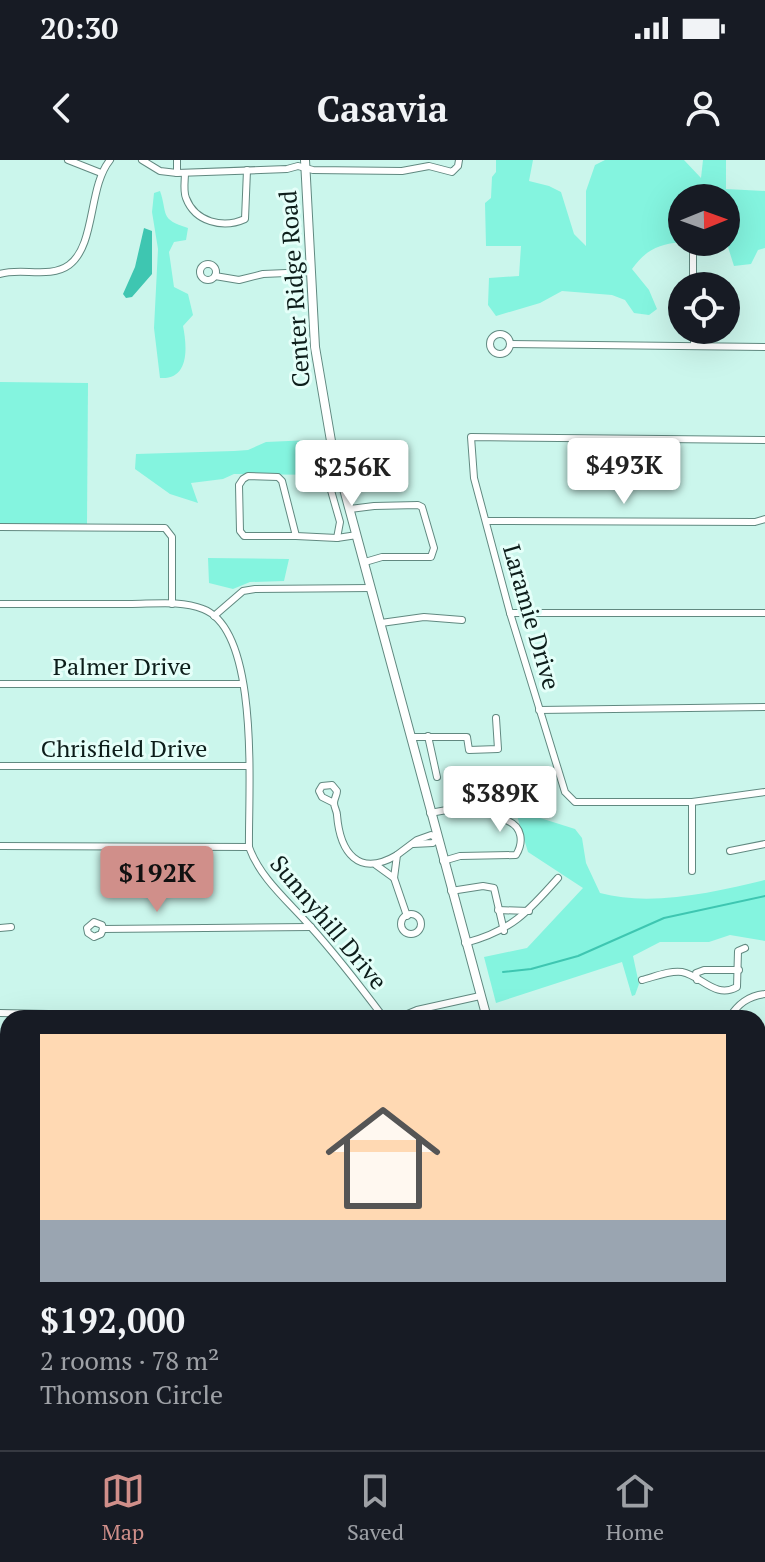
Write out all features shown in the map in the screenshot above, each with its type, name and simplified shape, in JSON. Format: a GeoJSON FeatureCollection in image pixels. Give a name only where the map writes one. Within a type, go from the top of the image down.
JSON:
{"type":"FeatureCollection","features":[{"type":"Feature","properties":{"kind":"main road","name":"Center Ridge Road"},"geometry":{"type":"LineString","coordinates":[[305,165],[315,347],[331,441],[484,1010]]}},
{"type":"Feature","properties":{"kind":"street"},"geometry":{"type":"LineString","coordinates":[[68,160],[101,173]]}},
{"type":"Feature","properties":{"kind":"street"},"geometry":{"type":"LineString","coordinates":[[0,274],[56,270],[68,265],[82,245],[101,173],[110,160]]}},
{"type":"Feature","properties":{"kind":"street"},"geometry":{"type":"LineString","coordinates":[[142,160],[147,166],[160,171],[181,173],[287,169],[305,165],[402,171],[429,166],[452,172],[459,160]]}},
{"type":"Feature","properties":{"kind":"street"},"geometry":{"type":"LineString","coordinates":[[177,160],[185,197],[198,214],[210,222],[227,224],[245,219],[247,170]]}},
{"type":"Feature","properties":{"kind":"street"},"geometry":{"type":"LineString","coordinates":[[429,166],[435,160]]}},
{"type":"Feature","properties":{"kind":"street"},"geometry":{"type":"LineString","coordinates":[[215,276],[239,280],[263,274],[310,272]]}},
{"type":"Feature","properties":{"kind":"street"},"geometry":{"type":"LineString","coordinates":[[510,344],[765,347]]}},
{"type":"Feature","properties":{"kind":"street","name":"Laramie Drive"},"geometry":{"type":"LineString","coordinates":[[692,802],[575,802],[565,792],[510,613],[474,478],[471,437],[765,440]]}},
{"type":"Feature","properties":{"kind":"street"},"geometry":{"type":"LineString","coordinates":[[296,536],[282,481],[278,477],[248,476],[243,479],[239,485],[238,508],[240,531],[244,536],[337,538],[357,535]]}},
{"type":"Feature","properties":{"kind":"street"},"geometry":{"type":"LineString","coordinates":[[328,480],[340,522],[337,538]]}},
{"type":"Feature","properties":{"kind":"street"},"geometry":{"type":"LineString","coordinates":[[350,509],[418,505],[422,507],[434,548],[431,557],[382,557],[365,562]]}},
{"type":"Feature","properties":{"kind":"street"},"geometry":{"type":"LineString","coordinates":[[487,521],[755,522],[765,519]]}},
{"type":"Feature","properties":{"kind":"street"},"geometry":{"type":"LineString","coordinates":[[0,527],[157,527],[167,530],[172,537],[172,604]]}},
{"type":"Feature","properties":{"kind":"street"},"geometry":{"type":"LineString","coordinates":[[0,604],[172,604],[195,606],[214,616],[243,591],[371,588]]}},
{"type":"Feature","properties":{"kind":"street"},"geometry":{"type":"LineString","coordinates":[[510,613],[765,613]]}},
{"type":"Feature","properties":{"kind":"street","name":"Sunnyhill Drive"},"geometry":{"type":"LineString","coordinates":[[214,616],[228,632],[248,710],[249,847],[258,868],[352,975],[378,1010]]}},
{"type":"Feature","properties":{"kind":"street"},"geometry":{"type":"LineString","coordinates":[[381,623],[424,617],[462,620]]}},
{"type":"Feature","properties":{"kind":"street","name":"Palmer Drive"},"geometry":{"type":"LineString","coordinates":[[0,684],[243,684]]}},
{"type":"Feature","properties":{"kind":"street"},"geometry":{"type":"LineString","coordinates":[[539,710],[765,707]]}},
{"type":"Feature","properties":{"kind":"street"},"geometry":{"type":"LineString","coordinates":[[412,737],[467,737],[469,750],[498,749],[496,718]]}},
{"type":"Feature","properties":{"kind":"street"},"geometry":{"type":"LineString","coordinates":[[428,736],[437,777]]}},
{"type":"Feature","properties":{"kind":"street","name":"Chrisfield Drive"},"geometry":{"type":"LineString","coordinates":[[0,766],[249,766]]}},
{"type":"Feature","properties":{"kind":"street"},"geometry":{"type":"LineString","coordinates":[[692,871],[692,802],[765,792]]}},
{"type":"Feature","properties":{"kind":"street"},"geometry":{"type":"LineString","coordinates":[[430,813],[497,801],[501,803],[508,821],[519,829],[521,839],[516,855],[460,856],[443,861]]}},
{"type":"Feature","properties":{"kind":"street"},"geometry":{"type":"LineString","coordinates":[[334,803],[341,843],[356,859],[376,865],[394,878]]}},
{"type":"Feature","properties":{"kind":"street"},"geometry":{"type":"LineString","coordinates":[[376,865],[431,835],[437,838]]}},
{"type":"Feature","properties":{"kind":"street"},"geometry":{"type":"LineString","coordinates":[[730,851],[765,844]]}},
{"type":"Feature","properties":{"kind":"street"},"geometry":{"type":"LineString","coordinates":[[0,846],[249,847]]}},
{"type":"Feature","properties":{"kind":"street"},"geometry":{"type":"LineString","coordinates":[[397,855],[394,878],[407,916]]}},
{"type":"Feature","properties":{"kind":"street"},"geometry":{"type":"LineString","coordinates":[[465,943],[504,931],[529,911],[558,878]]}},
{"type":"Feature","properties":{"kind":"street"},"geometry":{"type":"LineString","coordinates":[[451,891],[491,886],[504,931]]}},
{"type":"Feature","properties":{"kind":"street"},"geometry":{"type":"LineString","coordinates":[[498,910],[529,911]]}},
{"type":"Feature","properties":{"kind":"street"},"geometry":{"type":"LineString","coordinates":[[0,928],[11,927]]}},
{"type":"Feature","properties":{"kind":"street"},"geometry":{"type":"LineString","coordinates":[[103,929],[311,927]]}},
{"type":"Feature","properties":{"kind":"street"},"geometry":{"type":"LineString","coordinates":[[745,948],[738,951],[737,987],[746,1000]]}},
{"type":"Feature","properties":{"kind":"street"},"geometry":{"type":"LineString","coordinates":[[697,980],[696,973],[704,970],[739,970]]}},
{"type":"Feature","properties":{"kind":"street"},"geometry":{"type":"LineString","coordinates":[[642,980],[677,972],[712,988],[728,991],[737,987]]}},
{"type":"Feature","properties":{"kind":"street"},"geometry":{"type":"LineString","coordinates":[[728,991],[738,1006]]}},
{"type":"Feature","properties":{"kind":"street"},"geometry":{"type":"LineString","coordinates":[[735,1010],[755,995],[765,994]]}},
{"type":"Feature","properties":{"kind":"street"},"geometry":{"type":"LineString","coordinates":[[417,1010],[480,996]]}},
{"type":"Feature","properties":{"kind":"shaded area"},"geometry":{"type":"Polygon","coordinates":[[[496,160],[533,160],[529,181],[561,192],[574,234],[586,246],[586,191],[595,165],[605,160],[684,160],[701,178],[703,160],[726,160],[726,184],[668,184],[668,244],[653,249],[632,269],[649,290],[657,309],[649,315],[634,313],[625,300],[612,295],[562,291],[540,303],[496,316],[488,305],[489,278],[519,276],[521,246],[486,246],[485,203],[491,198],[492,177],[496,172],[496,160]]]}},
{"type":"Feature","properties":{"kind":"shaded area"},"geometry":{"type":"Polygon","coordinates":[[[740,190],[765,191],[765,248],[758,250],[751,264],[734,266],[731,256],[740,256],[740,190]]]}},
{"type":"Feature","properties":{"kind":"shaded area"},"geometry":{"type":"Polygon","coordinates":[[[160,191],[169,218],[188,228],[186,240],[174,242],[169,252],[174,287],[188,294],[193,315],[183,326],[185,352],[182,368],[177,374],[160,378],[154,328],[158,249],[152,212],[154,193],[160,191]]]}},
{"type":"Feature","properties":{"kind":"shaded area"},"geometry":{"type":"Polygon","coordinates":[[[144,228],[152,231],[152,274],[132,297],[126,298],[123,294],[135,267],[144,228]]]}},
{"type":"Feature","properties":{"kind":"shaded area"},"geometry":{"type":"Polygon","coordinates":[[[0,382],[88,383],[87,524],[0,524],[0,382]]]}},
{"type":"Feature","properties":{"kind":"shaded area"},"geometry":{"type":"Polygon","coordinates":[[[311,440],[321,443],[331,475],[234,474],[223,479],[191,483],[198,503],[170,494],[135,469],[136,454],[248,450],[266,442],[311,440]]]}},
{"type":"Feature","properties":{"kind":"shaded area"},"geometry":{"type":"Polygon","coordinates":[[[208,558],[289,559],[284,581],[250,582],[233,589],[209,583],[208,558]]]}},
{"type":"Feature","properties":{"kind":"shaded area"},"geometry":{"type":"Polygon","coordinates":[[[523,768],[537,817],[575,829],[582,838],[586,863],[600,893],[640,899],[661,898],[704,893],[765,880],[765,941],[730,935],[709,942],[660,942],[633,956],[639,984],[632,996],[622,962],[496,1003],[484,957],[527,948],[583,888],[528,852],[505,776],[507,770],[523,768]]]}},
{"type":"Feature","properties":{"kind":"waterway"},"geometry":{"type":"LineString","coordinates":[[503,972],[531,969],[578,956],[664,918],[765,896]]}}]}
